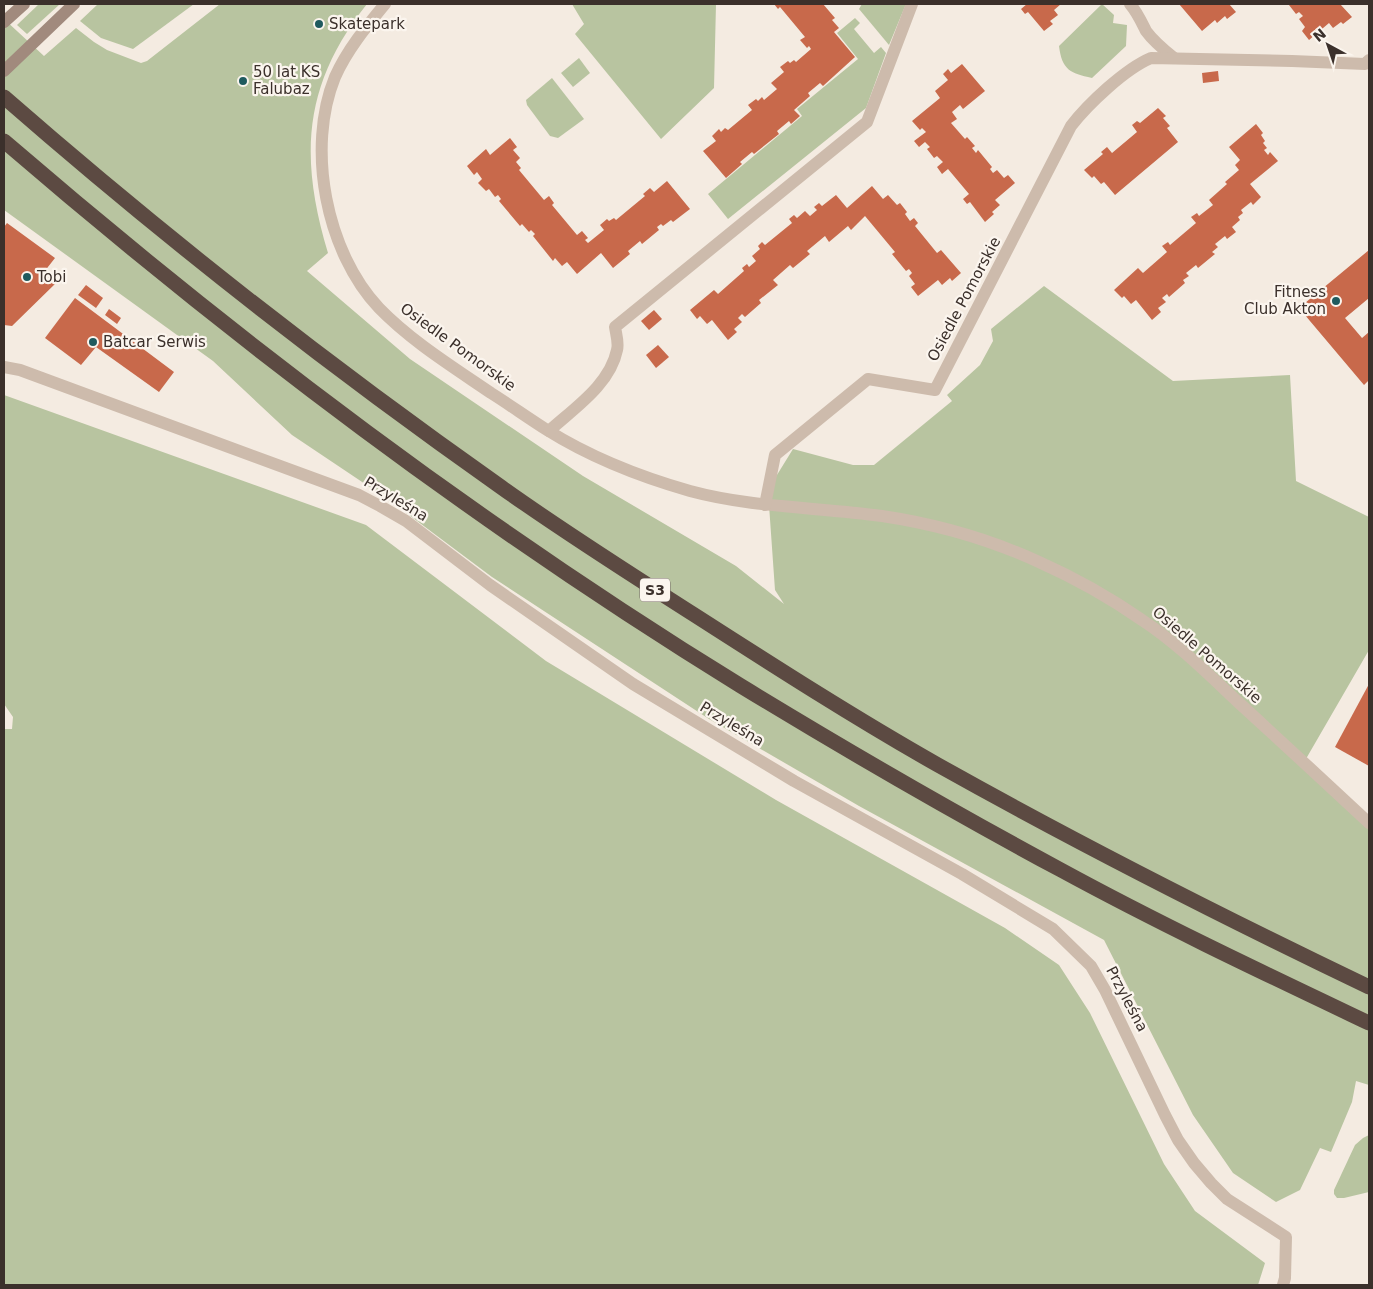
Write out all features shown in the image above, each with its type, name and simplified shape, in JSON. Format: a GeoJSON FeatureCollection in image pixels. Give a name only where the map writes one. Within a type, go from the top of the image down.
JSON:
{"type":"FeatureCollection","features":[{"type":"Feature","properties":{"kind":"highway","name":"S3"},"geometry":{"type":"LineString","coordinates":[[4,97],[125,201],[268,317],[504,489],[618,566],[758,656],[943,767],[1078,842],[1236,923],[1369,987]]}},
{"type":"Feature","properties":{"kind":"highway","name":"S3"},"geometry":{"type":"LineString","coordinates":[[4,141],[102,226],[248,341],[471,507],[602,597],[740,686],[916,790],[1062,871],[1222,953],[1369,1023]]}},
{"type":"Feature","properties":{"kind":"street"},"geometry":{"type":"LineString","coordinates":[[4,71],[74,4]]}},
{"type":"Feature","properties":{"kind":"street","name":"Osiedle Pomorskie"},"geometry":{"type":"LineString","coordinates":[[385,4],[343,61],[334,81],[327,105],[323,132],[323,171],[328,207],[346,262],[377,306],[396,324],[467,377],[549,431],[594,455],[640,474],[691,491],[765,505],[880,516],[930,525],[984,540],[1036,560],[1092,587],[1145,621],[1192,659],[1369,823]]}},
{"type":"Feature","properties":{"kind":"street"},"geometry":{"type":"LineString","coordinates":[[549,431],[591,392],[609,371],[618,349],[615,327],[867,122],[912,4]]}},
{"type":"Feature","properties":{"kind":"street"},"geometry":{"type":"LineString","coordinates":[[1130,4],[1158,45],[1174,58]]}},
{"type":"Feature","properties":{"kind":"street"},"geometry":{"type":"LineString","coordinates":[[4,22],[19,8]]}},
{"type":"Feature","properties":{"kind":"street","name":"Osiedle Pomorskie"},"geometry":{"type":"LineString","coordinates":[[765,505],[775,455],[868,379],[935,390],[1071,126],[1086,108],[1138,64],[1151,58],[1365,64],[1369,60]]}},
{"type":"Feature","properties":{"kind":"street","name":"Przyleśna"},"geometry":{"type":"LineString","coordinates":[[4,367],[20,370],[359,494],[406,522],[490,585],[633,684],[794,780],[962,874],[1053,928],[1091,966],[1105,990],[1178,1140],[1194,1163],[1228,1199],[1286,1237],[1284,1282]]}},
{"type":"Feature","properties":{"kind":"green space"},"geometry":{"type":"Polygon","coordinates":[[[39,4],[60,4],[27,34],[17,25],[39,4]]]}},
{"type":"Feature","properties":{"kind":"green space"},"geometry":{"type":"Polygon","coordinates":[[[98,4],[194,4],[133,49],[101,38],[80,21],[98,4]]]}},
{"type":"Feature","properties":{"kind":"green space"},"geometry":{"type":"Polygon","coordinates":[[[220,4],[367,4],[346,34],[330,63],[319,93],[313,122],[311,153],[313,185],[328,253],[307,271],[410,359],[583,476],[736,566],[784,604],[775,590],[769,505],[772,483],[793,449],[853,465],[874,465],[952,401],[947,395],[980,365],[993,341],[991,329],[1044,286],[1173,381],[1290,375],[1296,481],[1369,517],[1369,650],[1303,764],[1369,824],[1369,1085],[1356,1081],[1352,1102],[1331,1152],[1320,1148],[1300,1190],[1276,1202],[1233,1173],[1193,1115],[1104,940],[859,806],[709,719],[492,577],[389,500],[292,435],[213,361],[4,210],[4,19],[44,56],[76,28],[107,50],[141,63],[147,61],[220,4]]]}},
{"type":"Feature","properties":{"kind":"green space"},"geometry":{"type":"Polygon","coordinates":[[[572,4],[716,4],[714,88],[661,139],[575,34],[584,24],[572,4]]]}},
{"type":"Feature","properties":{"kind":"green space"},"geometry":{"type":"Polygon","coordinates":[[[862,4],[906,4],[889,45],[859,9],[862,4]]]}},
{"type":"Feature","properties":{"kind":"green space"},"geometry":{"type":"Polygon","coordinates":[[[1102,4],[1114,15],[1113,23],[1127,25],[1126,46],[1092,78],[1068,69],[1062,60],[1059,46],[1102,4]]]}},
{"type":"Feature","properties":{"kind":"green space"},"geometry":{"type":"Polygon","coordinates":[[[855,18],[860,23],[854,29],[874,53],[881,47],[886,53],[866,108],[728,219],[708,194],[802,116],[797,109],[858,59],[837,33],[855,18]]]}},
{"type":"Feature","properties":{"kind":"green space"},"geometry":{"type":"Polygon","coordinates":[[[579,58],[590,73],[573,87],[561,73],[579,58]]]}},
{"type":"Feature","properties":{"kind":"green space"},"geometry":{"type":"Polygon","coordinates":[[[552,78],[584,119],[558,138],[550,136],[527,105],[526,100],[552,78]]]}},
{"type":"Feature","properties":{"kind":"green space"},"geometry":{"type":"Polygon","coordinates":[[[4,395],[366,525],[546,661],[776,800],[1005,928],[1059,965],[1090,1013],[1164,1164],[1195,1211],[1265,1263],[1258,1285],[4,1285],[4,729],[12,729],[13,717],[4,704],[4,395]]]}},
{"type":"Feature","properties":{"kind":"green space"},"geometry":{"type":"Polygon","coordinates":[[[1369,1135],[1369,1192],[1337,1198],[1334,1190],[1355,1145],[1369,1135]]]}},
{"type":"Feature","properties":{"kind":"building"},"geometry":{"type":"Polygon","coordinates":[[[774,4],[823,4],[835,18],[832,20],[839,28],[834,32],[855,57],[823,86],[820,83],[808,93],[810,96],[794,110],[800,116],[791,124],[789,121],[777,131],[779,134],[754,154],[752,152],[740,162],[742,164],[726,178],[703,151],[716,141],[712,136],[719,129],[721,132],[725,128],[728,130],[752,110],[748,105],[762,97],[764,100],[777,89],[771,83],[784,72],[780,67],[788,61],[790,63],[794,60],[796,62],[811,49],[809,46],[807,48],[800,40],[805,37],[780,7],[778,9],[774,4]]]}},
{"type":"Feature","properties":{"kind":"building"},"geometry":{"type":"Polygon","coordinates":[[[1027,4],[1061,4],[1054,10],[1058,15],[1050,21],[1053,24],[1044,31],[1028,12],[1025,14],[1021,9],[1027,4]]]}},
{"type":"Feature","properties":{"kind":"building"},"geometry":{"type":"Polygon","coordinates":[[[1179,4],[1229,4],[1236,12],[1227,19],[1225,16],[1217,23],[1215,20],[1202,31],[1179,4]]]}},
{"type":"Feature","properties":{"kind":"building"},"geometry":{"type":"Polygon","coordinates":[[[1340,4],[1352,17],[1343,24],[1341,22],[1333,28],[1329,23],[1309,40],[1302,31],[1305,27],[1299,19],[1303,16],[1299,12],[1296,14],[1289,5],[1340,4]]]}},
{"type":"Feature","properties":{"kind":"building"},"geometry":{"type":"Polygon","coordinates":[[[962,64],[985,91],[963,109],[960,105],[952,112],[957,119],[951,123],[965,139],[967,137],[975,146],[972,148],[976,153],[978,150],[992,167],[990,169],[993,173],[997,170],[1004,178],[1008,175],[1015,183],[995,200],[1000,205],[985,222],[970,202],[967,204],[963,199],[969,194],[948,169],[942,174],[937,167],[943,162],[937,156],[934,158],[927,149],[930,147],[925,142],[919,147],[914,141],[926,132],[922,128],[920,130],[912,121],[940,98],[935,91],[948,80],[943,74],[948,69],[951,73],[962,64]]]}},
{"type":"Feature","properties":{"kind":"building"},"geometry":{"type":"Polygon","coordinates":[[[1218,71],[1219,81],[1203,83],[1202,73],[1218,71]]]}},
{"type":"Feature","properties":{"kind":"building"},"geometry":{"type":"Polygon","coordinates":[[[1158,108],[1166,116],[1163,118],[1170,126],[1167,128],[1178,142],[1115,195],[1104,182],[1101,184],[1094,176],[1092,178],[1084,170],[1103,154],[1101,152],[1107,147],[1112,153],[1137,132],[1132,125],[1137,121],[1140,123],[1158,108]]]}},
{"type":"Feature","properties":{"kind":"building"},"geometry":{"type":"Polygon","coordinates":[[[1256,124],[1263,133],[1261,135],[1265,141],[1263,143],[1267,148],[1264,150],[1268,155],[1270,152],[1278,161],[1250,184],[1261,197],[1253,205],[1251,202],[1241,210],[1243,213],[1238,217],[1240,220],[1232,227],[1236,232],[1227,239],[1225,236],[1215,244],[1218,247],[1212,252],[1215,254],[1198,268],[1196,265],[1186,273],[1189,276],[1183,280],[1185,283],[1169,297],[1167,294],[1162,298],[1166,302],[1158,308],[1161,312],[1152,320],[1136,300],[1131,304],[1124,296],[1122,298],[1114,290],[1138,268],[1143,273],[1167,252],[1162,246],[1168,242],[1170,245],[1196,223],[1191,217],[1197,213],[1199,216],[1213,205],[1209,200],[1239,170],[1235,165],[1240,160],[1229,147],[1256,124]]]}},
{"type":"Feature","properties":{"kind":"building"},"geometry":{"type":"Polygon","coordinates":[[[510,138],[517,147],[513,150],[520,158],[516,162],[521,168],[519,170],[544,200],[549,196],[554,203],[552,205],[577,235],[582,231],[588,238],[585,240],[588,243],[604,230],[600,225],[607,219],[609,221],[614,218],[616,220],[645,196],[643,194],[650,188],[654,192],[667,181],[690,209],[673,222],[671,220],[663,226],[661,224],[657,227],[659,230],[642,244],[640,241],[628,251],[630,254],[613,268],[601,253],[577,274],[567,262],[562,266],[555,258],[553,261],[533,236],[535,234],[531,230],[529,232],[522,224],[520,226],[499,201],[501,199],[498,195],[495,197],[489,189],[486,191],[478,183],[482,179],[477,172],[474,175],[467,166],[486,149],[490,155],[510,138]]]}},
{"type":"Feature","properties":{"kind":"building"},"geometry":{"type":"Polygon","coordinates":[[[872,186],[883,199],[888,195],[897,205],[900,203],[907,212],[905,214],[910,221],[914,218],[918,223],[915,226],[937,253],[941,250],[961,273],[952,281],[950,278],[942,285],[938,280],[918,296],[911,287],[915,284],[909,276],[912,273],[909,269],[906,271],[892,254],[895,252],[865,216],[851,230],[848,226],[829,242],[825,236],[807,251],[810,254],[793,268],[790,265],[773,280],[778,285],[759,300],[761,303],[745,317],[742,314],[738,318],[742,322],[734,329],[737,332],[728,340],[712,320],[707,324],[700,316],[697,319],[690,310],[714,290],[718,294],[744,271],[742,268],[747,264],[749,267],[756,261],[752,256],[760,249],[758,246],[762,242],[765,245],[792,223],[789,219],[794,215],[797,218],[805,211],[810,216],[817,210],[814,207],[819,203],[822,206],[836,195],[847,208],[872,186]]]}},
{"type":"Feature","properties":{"kind":"building","name":"Tobi"},"geometry":{"type":"Polygon","coordinates":[[[7,223],[55,258],[44,272],[57,282],[12,326],[4,325],[4,227],[7,223]]]}},
{"type":"Feature","properties":{"kind":"building"},"geometry":{"type":"Polygon","coordinates":[[[1369,250],[1369,298],[1345,318],[1362,338],[1369,332],[1369,380],[1364,385],[1299,308],[1369,250]]]}},
{"type":"Feature","properties":{"kind":"building"},"geometry":{"type":"Polygon","coordinates":[[[86,285],[103,298],[96,308],[78,295],[86,285]]]}},
{"type":"Feature","properties":{"kind":"building","name":"Batcar Serwis"},"geometry":{"type":"Polygon","coordinates":[[[75,298],[174,372],[159,392],[96,347],[81,365],[45,338],[75,298]]]}},
{"type":"Feature","properties":{"kind":"building"},"geometry":{"type":"Polygon","coordinates":[[[109,309],[121,318],[117,324],[105,315],[109,309]]]}},
{"type":"Feature","properties":{"kind":"building"},"geometry":{"type":"Polygon","coordinates":[[[654,310],[662,319],[649,330],[641,321],[654,310]]]}},
{"type":"Feature","properties":{"kind":"building"},"geometry":{"type":"Polygon","coordinates":[[[658,345],[669,357],[656,368],[646,355],[658,345]]]}},
{"type":"Feature","properties":{"kind":"building"},"geometry":{"type":"Polygon","coordinates":[[[1369,684],[1369,766],[1335,747],[1369,684]]]}},
{"type":"Feature","properties":{"kind":"place","name":"Skatepark"},"geometry":{"type":"Point","coordinates":[319,24]}},
{"type":"Feature","properties":{"kind":"place","name":"50 lat KS Falubaz"},"geometry":{"type":"Point","coordinates":[243,81]}},
{"type":"Feature","properties":{"kind":"place","name":"Tobi"},"geometry":{"type":"Point","coordinates":[27,277]}},
{"type":"Feature","properties":{"kind":"place","name":"Fitness Club Akton"},"geometry":{"type":"Point","coordinates":[1336,301]}},
{"type":"Feature","properties":{"kind":"place","name":"Batcar Serwis"},"geometry":{"type":"Point","coordinates":[93,342]}}]}
